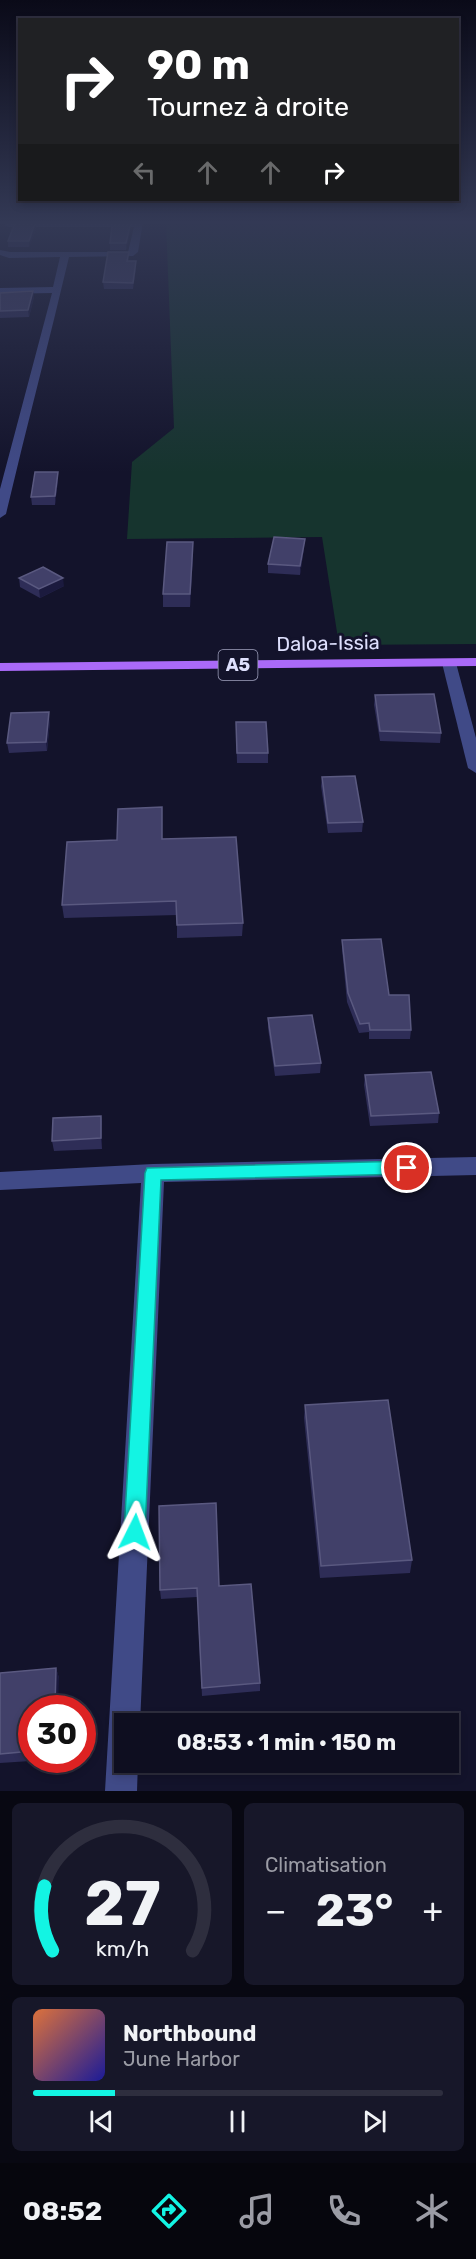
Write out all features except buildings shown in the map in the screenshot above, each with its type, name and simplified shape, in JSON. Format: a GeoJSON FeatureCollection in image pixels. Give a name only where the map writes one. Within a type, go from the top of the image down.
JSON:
{"type":"FeatureCollection","features":[{"type":"Feature","properties":{"kind":"main road","name":"Daloa-Issia"},"geometry":{"type":"LineString","coordinates":[[0,667],[476,662]]}},
{"type":"Feature","properties":{"kind":"street"},"geometry":{"type":"LineString","coordinates":[[0,514],[53,306]]}},
{"type":"Feature","properties":{"kind":"street"},"geometry":{"type":"LineString","coordinates":[[449,663],[476,768]]}},
{"type":"Feature","properties":{"kind":"street"},"geometry":{"type":"LineString","coordinates":[[0,1181],[153,1173],[476,1166]]}},
{"type":"Feature","properties":{"kind":"street"},"geometry":{"type":"LineString","coordinates":[[126,1713],[153,1173]]}},
{"type":"Feature","properties":{"kind":"street"},"geometry":{"type":"LineString","coordinates":[[121,1791],[122,1773]]}},
{"type":"Feature","properties":{"kind":"green space"},"geometry":{"type":"Polygon","coordinates":[[[169,306],[476,306],[476,644],[339,645],[322,537],[127,539],[132,462],[174,428],[169,306]]]}},
{"type":"Feature","properties":{"kind":"route"},"geometry":{"type":"LineString","coordinates":[[135,1532],[153,1173],[407,1168]]}}]}
